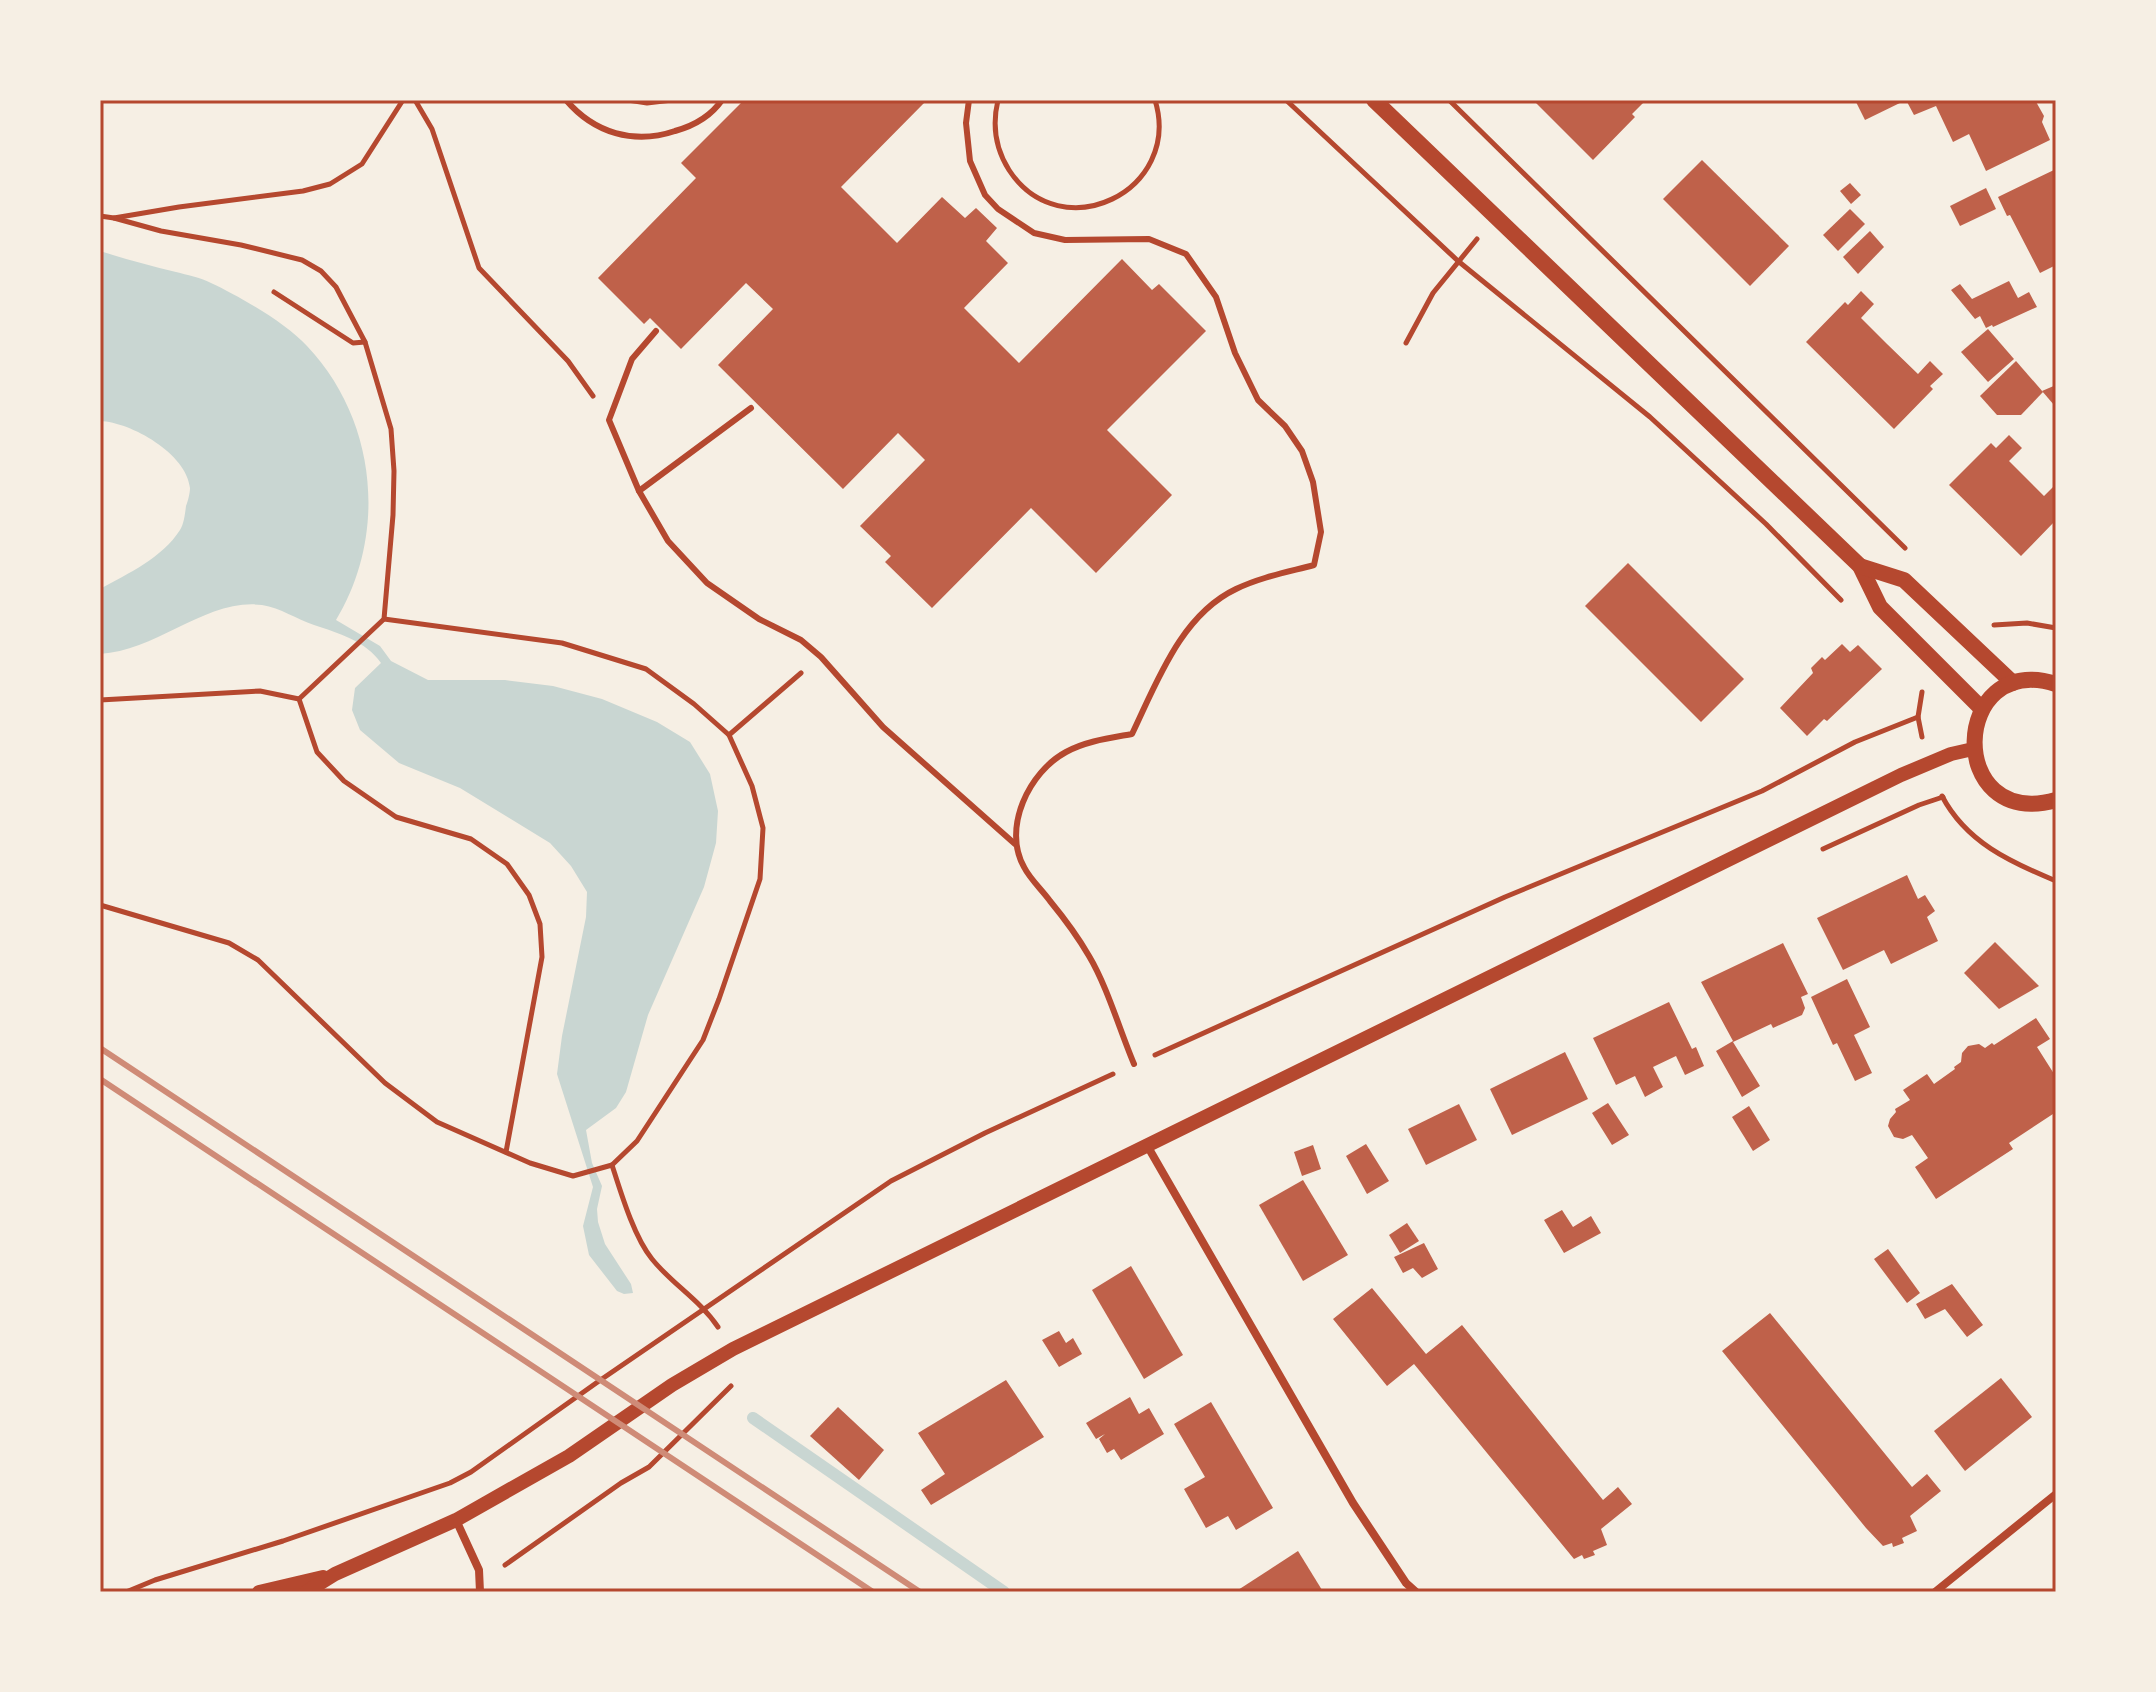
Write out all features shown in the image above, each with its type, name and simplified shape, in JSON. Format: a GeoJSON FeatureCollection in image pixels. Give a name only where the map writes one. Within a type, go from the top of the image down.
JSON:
{"type":"FeatureCollection","features":[{"type":"Feature","properties":{"kind":"main road"},"geometry":{"type":"LineString","coordinates":[[1374,100],[1860,566],[1880,607],[1982,709]]}},
{"type":"Feature","properties":{"kind":"main road"},"geometry":{"type":"LineString","coordinates":[[1860,566],[1904,580],[2013,683]]}},
{"type":"Feature","properties":{"kind":"main road"},"geometry":{"type":"LineString","coordinates":[[2056,684],[2028,680],[2013,683],[1995,693],[1982,709],[1974,728],[1973,749],[1978,767],[1989,784],[2004,796],[2022,803],[2042,804],[2056,800]]}},
{"type":"Feature","properties":{"kind":"street"},"geometry":{"type":"LineString","coordinates":[[306,1592],[335,1574],[456,1520],[569,1456],[672,1385],[733,1349],[1901,775],[1951,754],[1973,749]]}},
{"type":"Feature","properties":{"kind":"street"},"geometry":{"type":"LineString","coordinates":[[1148,1147],[1353,1503],[1406,1583],[1416,1592]]}},
{"type":"Feature","properties":{"kind":"street"},"geometry":{"type":"LineString","coordinates":[[1935,1592],[2056,1494]]}},
{"type":"Feature","properties":{"kind":"street"},"geometry":{"type":"LineString","coordinates":[[456,1520],[479,1570],[480,1592]]}},
{"type":"Feature","properties":{"kind":"street"},"geometry":{"type":"LineString","coordinates":[[259,1592],[335,1574]]}},
{"type":"Feature","properties":{"kind":"lane"},"geometry":{"type":"LineString","coordinates":[[566,100],[595,125],[618,135],[640,138],[660,136],[691,126],[722,100]]}},
{"type":"Feature","properties":{"kind":"lane"},"geometry":{"type":"LineString","coordinates":[[969,100],[966,123],[970,161],[985,195],[998,209],[1034,233],[1065,240],[1149,239],[1186,254],[1216,297],[1235,353],[1258,400],[1285,426],[1302,451],[1313,482],[1321,532],[1314,565],[1267,577],[1235,590],[1212,604],[1189,628],[1165,664],[1132,734],[1088,743],[1065,752],[1044,769],[1030,786],[1020,810],[1015,844]]}},
{"type":"Feature","properties":{"kind":"lane"},"geometry":{"type":"LineString","coordinates":[[656,331],[632,359],[609,420],[639,491],[668,541],[707,583],[759,619],[801,640],[821,657],[883,727],[1015,844],[1024,868],[1060,912],[1091,958],[1134,1064]]}},
{"type":"Feature","properties":{"kind":"lane"},"geometry":{"type":"LineString","coordinates":[[639,491],[751,408]]}},
{"type":"Feature","properties":{"kind":"path"},"geometry":{"type":"LineString","coordinates":[[114,218],[303,191],[330,184],[362,164],[403,100]]}},
{"type":"Feature","properties":{"kind":"path"},"geometry":{"type":"LineString","coordinates":[[415,100],[432,129],[479,268],[568,361],[609,420]]}},
{"type":"Feature","properties":{"kind":"path"},"geometry":{"type":"LineString","coordinates":[[628,100],[647,103],[672,100]]}},
{"type":"Feature","properties":{"kind":"path"},"geometry":{"type":"LineString","coordinates":[[998,100],[994,131],[1001,158],[1017,182],[1037,199],[1062,207],[1088,208],[1114,200],[1135,186],[1150,165],[1159,140],[1159,114],[1155,100]]}},
{"type":"Feature","properties":{"kind":"path"},"geometry":{"type":"LineString","coordinates":[[1286,100],[1458,261],[1650,417],[1766,524],[1850,609]]}},
{"type":"Feature","properties":{"kind":"path"},"geometry":{"type":"LineString","coordinates":[[1449,100],[1907,551]]}},
{"type":"Feature","properties":{"kind":"path"},"geometry":{"type":"LineString","coordinates":[[100,216],[302,260],[321,271],[336,287],[365,342],[391,429],[394,471],[384,619],[299,699]]}},
{"type":"Feature","properties":{"kind":"path"},"geometry":{"type":"LineString","coordinates":[[1406,343],[1433,293],[1469,247],[1497,221]]}},
{"type":"Feature","properties":{"kind":"path"},"geometry":{"type":"LineString","coordinates":[[274,292],[353,343],[365,342]]}},
{"type":"Feature","properties":{"kind":"path"},"geometry":{"type":"LineString","coordinates":[[100,905],[229,943],[258,960],[403,1098],[437,1122],[530,1163],[573,1176],[612,1165],[637,1141],[703,1040],[760,879],[763,828],[752,786],[729,735],[694,704],[646,669],[562,643],[384,619]]}},
{"type":"Feature","properties":{"kind":"path"},"geometry":{"type":"LineString","coordinates":[[1987,625],[2027,623],[2056,628]]}},
{"type":"Feature","properties":{"kind":"path"},"geometry":{"type":"LineString","coordinates":[[729,735],[821,657]]}},
{"type":"Feature","properties":{"kind":"path"},"geometry":{"type":"LineString","coordinates":[[100,700],[260,691],[299,699]]}},
{"type":"Feature","properties":{"kind":"path"},"geometry":{"type":"LineString","coordinates":[[299,699],[317,752],[344,781],[396,817],[471,839],[507,864],[529,895],[540,924],[542,957],[506,1152]]}},
{"type":"Feature","properties":{"kind":"path"},"geometry":{"type":"LineString","coordinates":[[126,1592],[450,1483],[471,1472],[891,1181],[985,1133],[1134,1064],[1520,891],[1762,791],[1855,742],[1918,717]]}},
{"type":"Feature","properties":{"kind":"path"},"geometry":{"type":"LineString","coordinates":[[1943,797],[1950,810],[1978,841],[2002,857],[2056,881]]}},
{"type":"Feature","properties":{"kind":"path"},"geometry":{"type":"LineString","coordinates":[[612,1165],[628,1213],[650,1258],[704,1308],[733,1349]]}},
{"type":"Feature","properties":{"kind":"path"},"geometry":{"type":"LineString","coordinates":[[497,1571],[621,1483],[649,1467],[683,1435]]}},
{"type":"Feature","properties":{"kind":"shaded area"},"geometry":{"type":"Polygon","coordinates":[[[100,251],[198,278],[235,295],[298,337],[330,375],[348,408],[361,443],[367,478],[368,515],[363,551],[353,587],[336,620],[380,646],[391,661],[428,680],[505,680],[553,686],[602,699],[657,722],[690,742],[710,774],[718,811],[716,843],[704,887],[648,1015],[626,1092],[616,1108],[586,1130],[592,1163],[602,1186],[597,1209],[598,1222],[605,1244],[631,1284],[633,1293],[617,1291],[589,1255],[583,1226],[593,1187],[557,1074],[586,917],[587,892],[571,866],[550,843],[460,788],[399,763],[360,730],[352,710],[355,688],[381,663],[368,649],[351,639],[269,606],[242,605],[222,609],[142,644],[100,654],[100,589],[144,564],[173,540],[182,525],[190,488],[187,475],[179,463],[156,442],[127,427],[100,421],[100,251]]]}},
{"type":"Feature","properties":{"kind":"building"},"geometry":{"type":"Polygon","coordinates":[[[744,100],[927,100],[841,187],[897,243],[942,197],[965,218],[976,208],[997,228],[986,241],[1008,263],[964,308],[1019,363],[1122,259],[1152,290],[1159,284],[1206,331],[1107,430],[1172,495],[1096,573],[1031,508],[932,608],[885,562],[891,556],[860,526],[925,460],[898,433],[843,489],[718,365],[773,309],[746,283],[681,349],[650,318],[644,324],[598,278],[696,178],[681,163],[744,100]]]}},
{"type":"Feature","properties":{"kind":"building"},"geometry":{"type":"Polygon","coordinates":[[[1533,100],[1646,100],[1632,114],[1635,117],[1593,160],[1533,100]]]}},
{"type":"Feature","properties":{"kind":"building"},"geometry":{"type":"Polygon","coordinates":[[[1855,100],[1906,100],[1865,120],[1855,100]]]}},
{"type":"Feature","properties":{"kind":"building"},"geometry":{"type":"Polygon","coordinates":[[[1906,100],[2035,100],[2044,116],[2042,122],[2050,140],[1986,171],[1969,134],[1953,142],[1936,106],[1914,115],[1906,100]]]}},
{"type":"Feature","properties":{"kind":"building"},"geometry":{"type":"Polygon","coordinates":[[[1702,160],[1789,246],[1750,286],[1663,199],[1702,160]]]}},
{"type":"Feature","properties":{"kind":"building"},"geometry":{"type":"Polygon","coordinates":[[[2056,169],[2056,265],[2040,273],[1998,197],[2056,169]]]}},
{"type":"Feature","properties":{"kind":"building"},"geometry":{"type":"Polygon","coordinates":[[[1850,183],[1861,195],[1851,204],[1840,191],[1850,183]]]}},
{"type":"Feature","properties":{"kind":"building"},"geometry":{"type":"Polygon","coordinates":[[[1986,188],[1996,209],[1960,226],[1950,206],[1986,188]]]}},
{"type":"Feature","properties":{"kind":"building"},"geometry":{"type":"Polygon","coordinates":[[[1850,209],[1865,224],[1838,251],[1823,235],[1850,209]]]}},
{"type":"Feature","properties":{"kind":"building"},"geometry":{"type":"Polygon","coordinates":[[[1870,231],[1884,247],[1858,274],[1843,257],[1870,231]]]}},
{"type":"Feature","properties":{"kind":"building"},"geometry":{"type":"Polygon","coordinates":[[[2009,281],[2018,298],[2029,292],[2037,307],[1993,327],[1986,328],[1980,316],[1975,319],[1951,290],[1960,284],[1972,299],[2009,281]]]}},
{"type":"Feature","properties":{"kind":"building"},"geometry":{"type":"Polygon","coordinates":[[[1861,291],[1874,304],[1861,318],[1918,374],[1930,361],[1943,374],[1930,386],[1933,389],[1894,429],[1806,342],[1845,302],[1848,305],[1861,291]]]}},
{"type":"Feature","properties":{"kind":"building"},"geometry":{"type":"Polygon","coordinates":[[[1988,329],[2014,359],[1988,382],[1961,352],[1988,329]]]}},
{"type":"Feature","properties":{"kind":"building"},"geometry":{"type":"Polygon","coordinates":[[[2016,361],[2043,392],[2021,415],[1997,415],[1980,396],[2016,361]]]}},
{"type":"Feature","properties":{"kind":"building"},"geometry":{"type":"Polygon","coordinates":[[[2056,385],[2056,404],[2054,405],[2042,391],[2056,385]]]}},
{"type":"Feature","properties":{"kind":"building"},"geometry":{"type":"Polygon","coordinates":[[[2009,435],[2022,448],[2009,461],[2044,496],[2056,484],[2056,520],[2021,556],[1949,485],[1991,443],[1996,448],[2009,435]]]}},
{"type":"Feature","properties":{"kind":"building"},"geometry":{"type":"Polygon","coordinates":[[[1628,563],[1744,679],[1701,722],[1585,606],[1628,563]]]}},
{"type":"Feature","properties":{"kind":"building"},"geometry":{"type":"Polygon","coordinates":[[[1842,644],[1850,652],[1858,645],[1882,669],[1807,736],[1780,708],[1813,673],[1811,668],[1842,644]]]}},
{"type":"Feature","properties":{"kind":"building"},"geometry":{"type":"Polygon","coordinates":[[[1907,875],[1918,899],[1925,895],[1935,911],[1927,917],[1938,941],[1891,964],[1884,950],[1843,970],[1817,918],[1907,875]]]}},
{"type":"Feature","properties":{"kind":"building"},"geometry":{"type":"Polygon","coordinates":[[[1995,942],[2039,986],[1999,1009],[1964,973],[1995,942]]]}},
{"type":"Feature","properties":{"kind":"building"},"geometry":{"type":"Polygon","coordinates":[[[1783,943],[1808,994],[1801,997],[1805,1008],[1802,1015],[1773,1028],[1771,1024],[1733,1042],[1760,1086],[1742,1097],[1716,1051],[1733,1041],[1701,982],[1783,943]]]}},
{"type":"Feature","properties":{"kind":"building"},"geometry":{"type":"Polygon","coordinates":[[[1847,979],[1870,1027],[1854,1035],[1872,1073],[1855,1081],[1837,1043],[1833,1045],[1811,997],[1847,979]]]}},
{"type":"Feature","properties":{"kind":"building"},"geometry":{"type":"Polygon","coordinates":[[[1669,1002],[1704,1066],[1685,1075],[1676,1056],[1653,1067],[1663,1087],[1645,1097],[1635,1076],[1616,1085],[1593,1038],[1669,1002]]]}},
{"type":"Feature","properties":{"kind":"building"},"geometry":{"type":"Polygon","coordinates":[[[2036,1018],[2050,1039],[2037,1047],[2056,1077],[2056,1112],[2009,1143],[2013,1149],[1936,1199],[1915,1167],[1928,1158],[1912,1135],[1903,1139],[1894,1137],[1888,1126],[1895,1109],[1910,1100],[1903,1090],[1927,1074],[1934,1084],[1955,1069],[1968,1046],[1979,1044],[1985,1048],[1992,1043],[1994,1045],[2036,1018]]]}},
{"type":"Feature","properties":{"kind":"building"},"geometry":{"type":"Polygon","coordinates":[[[1565,1052],[1588,1099],[1512,1135],[1490,1089],[1565,1052]]]}},
{"type":"Feature","properties":{"kind":"building"},"geometry":{"type":"Polygon","coordinates":[[[1608,1103],[1629,1135],[1612,1145],[1592,1113],[1608,1103]]]}},
{"type":"Feature","properties":{"kind":"building"},"geometry":{"type":"Polygon","coordinates":[[[1459,1104],[1477,1140],[1426,1165],[1408,1129],[1459,1104]]]}},
{"type":"Feature","properties":{"kind":"building"},"geometry":{"type":"Polygon","coordinates":[[[1749,1106],[1770,1140],[1753,1151],[1732,1117],[1749,1106]]]}},
{"type":"Feature","properties":{"kind":"building"},"geometry":{"type":"Polygon","coordinates":[[[1366,1144],[1389,1181],[1367,1194],[1346,1156],[1366,1144]]]}},
{"type":"Feature","properties":{"kind":"building"},"geometry":{"type":"Polygon","coordinates":[[[1313,1145],[1321,1169],[1302,1176],[1294,1152],[1313,1145]]]}},
{"type":"Feature","properties":{"kind":"building"},"geometry":{"type":"Polygon","coordinates":[[[1303,1180],[1348,1255],[1303,1281],[1259,1205],[1303,1180]]]}},
{"type":"Feature","properties":{"kind":"building"},"geometry":{"type":"Polygon","coordinates":[[[1562,1210],[1573,1227],[1591,1216],[1601,1233],[1564,1253],[1544,1220],[1562,1210]]]}},
{"type":"Feature","properties":{"kind":"building"},"geometry":{"type":"Polygon","coordinates":[[[1407,1223],[1419,1241],[1400,1253],[1389,1235],[1407,1223]]]}},
{"type":"Feature","properties":{"kind":"building"},"geometry":{"type":"Polygon","coordinates":[[[1424,1243],[1438,1269],[1422,1278],[1413,1268],[1403,1273],[1394,1257],[1424,1243]]]}},
{"type":"Feature","properties":{"kind":"building"},"geometry":{"type":"Polygon","coordinates":[[[1888,1249],[1920,1293],[1907,1303],[1874,1259],[1888,1249]]]}},
{"type":"Feature","properties":{"kind":"building"},"geometry":{"type":"Polygon","coordinates":[[[1131,1266],[1183,1355],[1144,1379],[1092,1290],[1131,1266]]]}},
{"type":"Feature","properties":{"kind":"building"},"geometry":{"type":"Polygon","coordinates":[[[1952,1284],[1983,1325],[1967,1337],[1945,1309],[1925,1319],[1916,1304],[1952,1284]]]}},
{"type":"Feature","properties":{"kind":"building"},"geometry":{"type":"Polygon","coordinates":[[[1372,1288],[1426,1354],[1462,1325],[1603,1500],[1618,1487],[1632,1504],[1601,1529],[1607,1545],[1593,1551],[1595,1555],[1584,1559],[1582,1555],[1574,1559],[1414,1364],[1387,1386],[1333,1319],[1372,1288]]]}},
{"type":"Feature","properties":{"kind":"building"},"geometry":{"type":"Polygon","coordinates":[[[1770,1313],[1912,1487],[1927,1474],[1941,1491],[1910,1516],[1917,1531],[1902,1538],[1904,1543],[1893,1547],[1892,1543],[1883,1546],[1722,1351],[1770,1313]]]}},
{"type":"Feature","properties":{"kind":"building"},"geometry":{"type":"Polygon","coordinates":[[[1059,1331],[1066,1343],[1073,1338],[1082,1354],[1059,1367],[1042,1340],[1059,1331]]]}},
{"type":"Feature","properties":{"kind":"building"},"geometry":{"type":"Polygon","coordinates":[[[2001,1378],[2032,1417],[1965,1471],[1934,1431],[2001,1378]]]}},
{"type":"Feature","properties":{"kind":"building"},"geometry":{"type":"Polygon","coordinates":[[[1006,1380],[1044,1437],[931,1505],[921,1490],[945,1474],[918,1433],[1006,1380]]]}},
{"type":"Feature","properties":{"kind":"building"},"geometry":{"type":"Polygon","coordinates":[[[1130,1397],[1139,1414],[1149,1408],[1164,1434],[1121,1460],[1114,1449],[1107,1453],[1099,1439],[1105,1434],[1096,1439],[1086,1423],[1130,1397]]]}},
{"type":"Feature","properties":{"kind":"building"},"geometry":{"type":"Polygon","coordinates":[[[1211,1402],[1273,1508],[1236,1530],[1228,1516],[1206,1528],[1184,1489],[1205,1477],[1174,1424],[1211,1402]]]}},
{"type":"Feature","properties":{"kind":"building"},"geometry":{"type":"Polygon","coordinates":[[[838,1407],[884,1450],[859,1480],[810,1436],[838,1407]]]}},
{"type":"Feature","properties":{"kind":"building"},"geometry":{"type":"Polygon","coordinates":[[[1298,1551],[1322,1590],[1239,1592],[1238,1590],[1298,1551]]]}},
{"type":"Feature","properties":{"kind":"waterway"},"geometry":{"type":"LineString","coordinates":[[753,1418],[1004,1592]]}},
{"type":"Feature","properties":{"kind":"railway"},"geometry":{"type":"LineString","coordinates":[[100,1048],[920,1592]]}},
{"type":"Feature","properties":{"kind":"railway"},"geometry":{"type":"LineString","coordinates":[[100,1079],[873,1592]]}}]}
